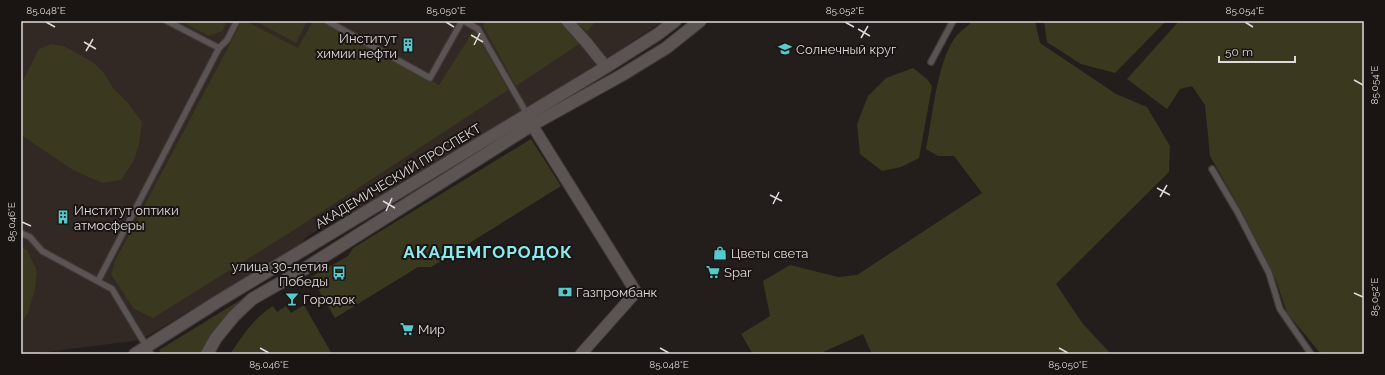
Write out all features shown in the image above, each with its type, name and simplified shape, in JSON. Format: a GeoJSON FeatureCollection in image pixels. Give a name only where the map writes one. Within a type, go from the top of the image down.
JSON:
{"type":"FeatureCollection","features":[{"type":"Feature","properties":{"kind":"main road","name":"АКАДЕМИЧЕСКИЙ ПРОСПЕКТ"},"geometry":{"type":"LineString","coordinates":[[135,354],[149,350],[527,114],[606,67],[658,34],[675,21]]}},
{"type":"Feature","properties":{"kind":"main road","name":"АКАДЕМИЧЕСКИЙ ПРОСПЕКТ"},"geometry":{"type":"LineString","coordinates":[[207,354],[216,338],[234,316],[252,299],[301,271],[532,125],[666,48],[700,21]]}},
{"type":"Feature","properties":{"kind":"main road"},"geometry":{"type":"LineString","coordinates":[[527,114],[532,125]]}},
{"type":"Feature","properties":{"kind":"street"},"geometry":{"type":"LineString","coordinates":[[567,21],[606,67]]}},
{"type":"Feature","properties":{"kind":"street"},"geometry":{"type":"LineString","coordinates":[[532,125],[636,292],[581,354]]}},
{"type":"Feature","properties":{"kind":"lane"},"geometry":{"type":"LineString","coordinates":[[167,21],[219,48]]}},
{"type":"Feature","properties":{"kind":"lane"},"geometry":{"type":"LineString","coordinates":[[98,281],[219,48],[227,40],[237,21]]}},
{"type":"Feature","properties":{"kind":"lane"},"geometry":{"type":"LineString","coordinates":[[327,21],[430,78],[463,21],[478,29],[527,114]]}},
{"type":"Feature","properties":{"kind":"lane"},"geometry":{"type":"LineString","coordinates":[[931,62],[954,21]]}},
{"type":"Feature","properties":{"kind":"lane"},"geometry":{"type":"LineString","coordinates":[[1212,169],[1238,212],[1269,273],[1280,309],[1311,354]]}},
{"type":"Feature","properties":{"kind":"lane"},"geometry":{"type":"LineString","coordinates":[[21,233],[30,237],[42,251],[112,289],[149,350]]}},
{"type":"Feature","properties":{"kind":"shaded area"},"geometry":{"type":"Polygon","coordinates":[[[21,21],[663,21],[600,63],[352,213],[342,215],[305,238],[301,244],[141,340],[21,354],[21,21]]]}},
{"type":"Feature","properties":{"kind":"shaded area"},"geometry":{"type":"Polygon","coordinates":[[[180,21],[227,21],[222,31],[209,36],[180,21]]]}},
{"type":"Feature","properties":{"kind":"shaded area"},"geometry":{"type":"Polygon","coordinates":[[[242,21],[246,21],[298,48],[313,21],[320,21],[439,85],[474,30],[508,90],[291,232],[153,318],[133,308],[111,274],[115,261],[242,21]]]}},
{"type":"Feature","properties":{"kind":"shaded area"},"geometry":{"type":"Polygon","coordinates":[[[255,21],[307,21],[296,43],[255,21]]]}},
{"type":"Feature","properties":{"kind":"shaded area"},"geometry":{"type":"Polygon","coordinates":[[[485,21],[559,21],[579,44],[516,86],[483,26],[485,21]]]}},
{"type":"Feature","properties":{"kind":"shaded area"},"geometry":{"type":"Polygon","coordinates":[[[574,21],[596,21],[587,32],[574,21]]]}},
{"type":"Feature","properties":{"kind":"shaded area"},"geometry":{"type":"Polygon","coordinates":[[[970,21],[1035,21],[1040,43],[1116,94],[1147,107],[1170,146],[1169,172],[1056,284],[1083,324],[1111,354],[872,354],[863,334],[819,354],[753,354],[741,334],[770,316],[763,281],[790,265],[838,277],[857,275],[982,193],[954,156],[938,156],[926,149],[936,92],[943,63],[954,39],[970,24],[970,21]]]}},
{"type":"Feature","properties":{"kind":"shaded area"},"geometry":{"type":"Polygon","coordinates":[[[1044,21],[1166,21],[1115,73],[1081,64],[1047,42],[1044,21]]]}},
{"type":"Feature","properties":{"kind":"shaded area"},"geometry":{"type":"Polygon","coordinates":[[[1179,21],[1364,21],[1364,354],[1321,354],[1287,313],[1276,280],[1242,212],[1210,156],[1205,105],[1192,86],[1180,89],[1167,109],[1127,79],[1179,21]]]}},
{"type":"Feature","properties":{"kind":"shaded area"},"geometry":{"type":"Polygon","coordinates":[[[51,44],[64,46],[94,63],[104,73],[113,88],[127,102],[142,122],[139,144],[134,160],[121,180],[102,183],[73,170],[21,135],[21,84],[39,49],[51,44]]]}},
{"type":"Feature","properties":{"kind":"shaded area"},"geometry":{"type":"Polygon","coordinates":[[[913,68],[927,79],[932,86],[919,158],[901,167],[882,171],[860,154],[857,124],[868,96],[886,78],[913,68]]]}},
{"type":"Feature","properties":{"kind":"shaded area"},"geometry":{"type":"Polygon","coordinates":[[[511,134],[254,295],[208,354],[161,354],[159,350],[511,134]]]}},
{"type":"Feature","properties":{"kind":"shaded area"},"geometry":{"type":"Polygon","coordinates":[[[531,139],[561,186],[431,267],[418,267],[335,318],[311,277],[348,256],[353,248],[531,139]]]}},
{"type":"Feature","properties":{"kind":"shaded area"},"geometry":{"type":"Polygon","coordinates":[[[21,247],[27,250],[37,271],[35,289],[28,313],[21,323],[21,247]]]}},
{"type":"Feature","properties":{"kind":"shaded area"},"geometry":{"type":"Polygon","coordinates":[[[304,305],[332,354],[230,354],[254,321],[273,306],[277,312],[286,306],[291,313],[304,305]]]}},
{"type":"Feature","properties":{"kind":"place","name":"Институт химии нефти"},"geometry":{"type":"Point","coordinates":[408,45]}},
{"type":"Feature","properties":{"kind":"place","name":"Солнечный круг"},"geometry":{"type":"Point","coordinates":[785,49]}},
{"type":"Feature","properties":{"kind":"place","name":"Институт оптики атмосферы"},"geometry":{"type":"Point","coordinates":[63,217]}},
{"type":"Feature","properties":{"kind":"place","name":"Цветы света"},"geometry":{"type":"Point","coordinates":[720,253]}},
{"type":"Feature","properties":{"kind":"place","name":"Spar"},"geometry":{"type":"Point","coordinates":[713,272]}},
{"type":"Feature","properties":{"kind":"place","name":"улица 30-летия Победы"},"geometry":{"type":"Point","coordinates":[339,273]}},
{"type":"Feature","properties":{"kind":"place","name":"Газпромбанк"},"geometry":{"type":"Point","coordinates":[565,292]}},
{"type":"Feature","properties":{"kind":"place","name":"Городок"},"geometry":{"type":"Point","coordinates":[292,299]}},
{"type":"Feature","properties":{"kind":"place","name":"Мир"},"geometry":{"type":"Point","coordinates":[407,329]}},
{"type":"Feature","properties":{"kind":"district","name":"АКАДЕМГОРОДОК"},"geometry":{"type":"Point","coordinates":[488,252]}}]}
